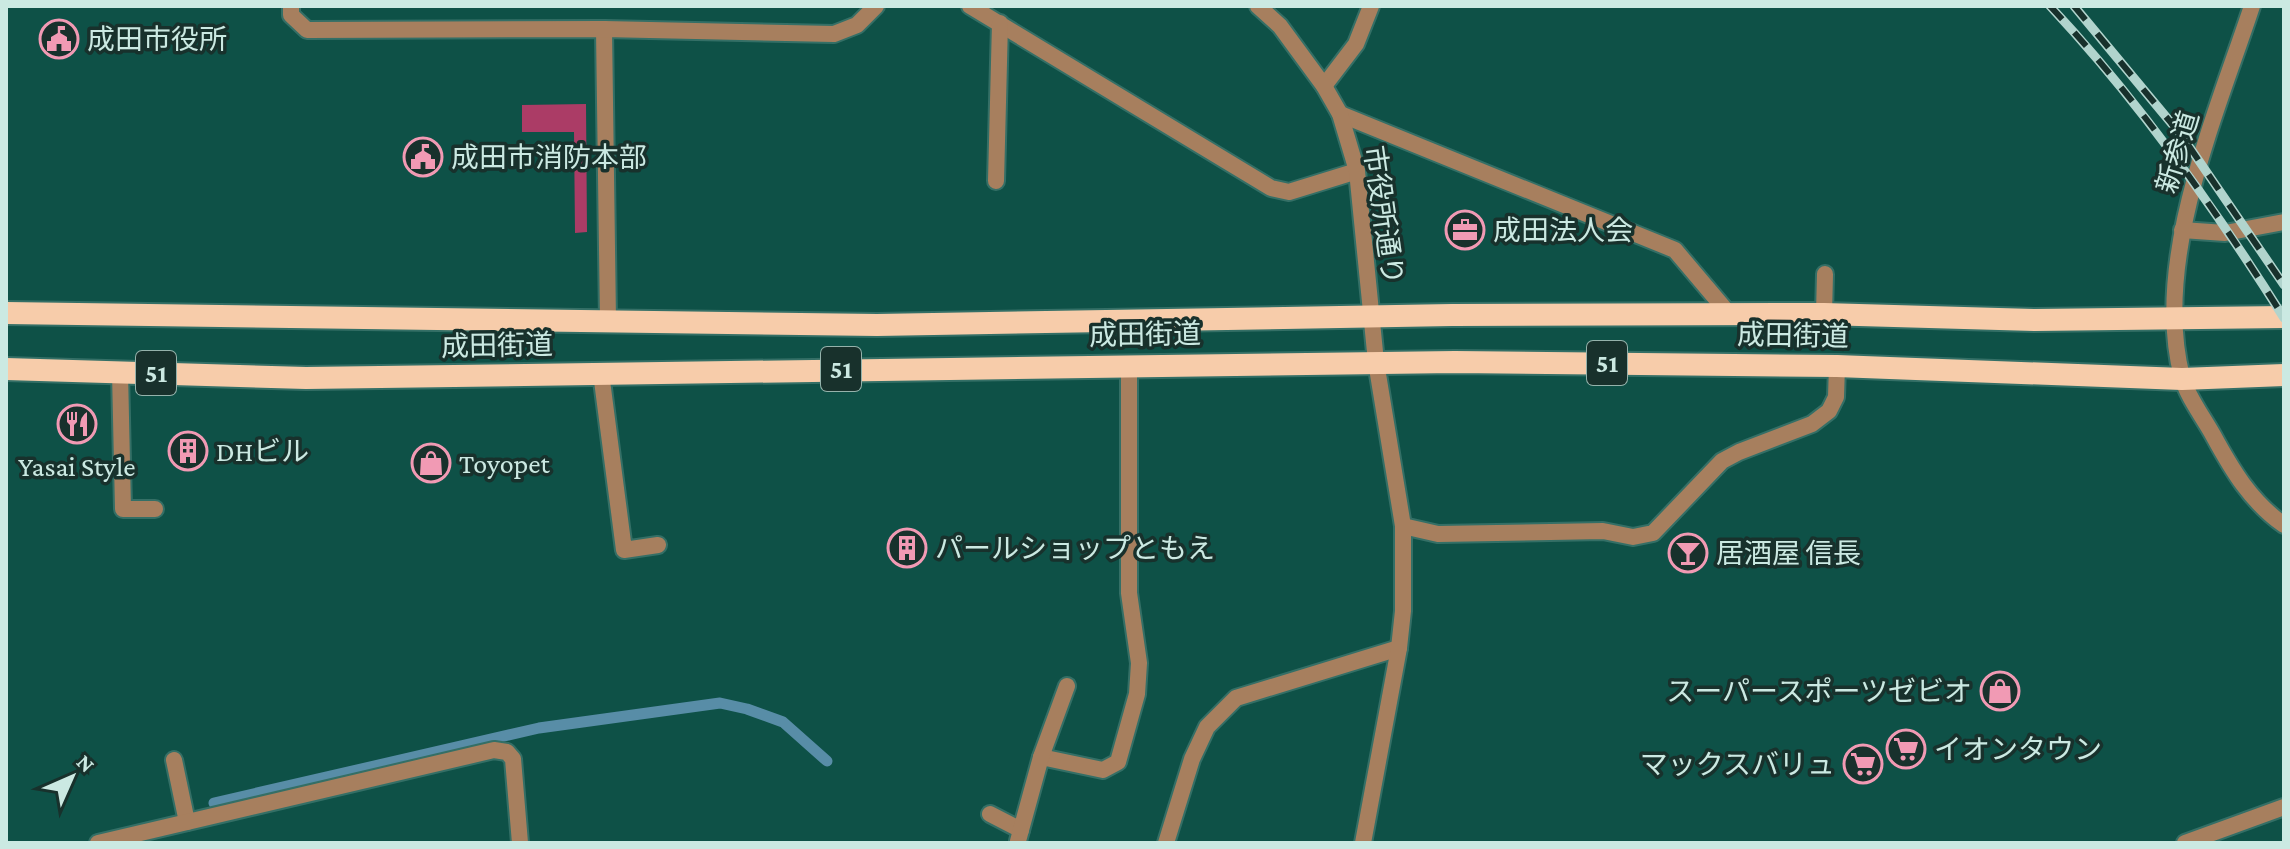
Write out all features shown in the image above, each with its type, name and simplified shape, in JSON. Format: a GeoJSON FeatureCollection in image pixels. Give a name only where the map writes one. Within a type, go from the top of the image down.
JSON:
{"type":"FeatureCollection","features":[{"type":"Feature","properties":{"kind":"highway","name":"成田街道"},"geometry":{"type":"LineString","coordinates":[[6,313],[877,325],[1371,316],[1824,314],[2035,320],[2284,317]]}},
{"type":"Feature","properties":{"kind":"highway","name":"成田街道"},"geometry":{"type":"LineString","coordinates":[[6,369],[306,378],[1376,362],[1837,366],[2182,379],[2284,375]]}},
{"type":"Feature","properties":{"kind":"street"},"geometry":{"type":"LineString","coordinates":[[291,6],[291,15],[307,30],[604,29],[834,34],[857,25],[876,6]]}},
{"type":"Feature","properties":{"kind":"street"},"geometry":{"type":"LineString","coordinates":[[970,6],[1271,188],[1289,192],[1357,171]]}},
{"type":"Feature","properties":{"kind":"street","name":"市役所通り"},"geometry":{"type":"LineString","coordinates":[[1258,6],[1280,26],[1324,86],[1340,114],[1357,171],[1376,362],[1403,526],[1403,611],[1399,648],[1363,843]]}},
{"type":"Feature","properties":{"kind":"street"},"geometry":{"type":"LineString","coordinates":[[1324,86],[1356,44],[1371,6]]}},
{"type":"Feature","properties":{"kind":"street","name":"新参道"},"geometry":{"type":"LineString","coordinates":[[2182,379],[2174,318],[2182,230],[2199,165],[2252,6]]}},
{"type":"Feature","properties":{"kind":"street"},"geometry":{"type":"LineString","coordinates":[[996,181],[1000,23]]}},
{"type":"Feature","properties":{"kind":"street"},"geometry":{"type":"LineString","coordinates":[[604,29],[608,321]]}},
{"type":"Feature","properties":{"kind":"street"},"geometry":{"type":"LineString","coordinates":[[1340,114],[1675,250],[1729,314]]}},
{"type":"Feature","properties":{"kind":"street"},"geometry":{"type":"LineString","coordinates":[[2182,230],[2225,233],[2284,222]]}},
{"type":"Feature","properties":{"kind":"street"},"geometry":{"type":"LineString","coordinates":[[1824,314],[1825,274]]}},
{"type":"Feature","properties":{"kind":"street"},"geometry":{"type":"LineString","coordinates":[[1041,757],[1103,770],[1118,762],[1137,694],[1139,663],[1129,593],[1129,365]]}},
{"type":"Feature","properties":{"kind":"street"},"geometry":{"type":"LineString","coordinates":[[1403,526],[1438,534],[1603,531],[1633,537],[1653,533],[1722,461],[1812,424],[1829,411],[1836,397],[1837,366]]}},
{"type":"Feature","properties":{"kind":"street"},"geometry":{"type":"LineString","coordinates":[[120,372],[123,509],[155,509]]}},
{"type":"Feature","properties":{"kind":"street"},"geometry":{"type":"LineString","coordinates":[[601,373],[624,550],[658,545]]}},
{"type":"Feature","properties":{"kind":"street"},"geometry":{"type":"LineString","coordinates":[[2182,379],[2243,487],[2284,525]]}},
{"type":"Feature","properties":{"kind":"street"},"geometry":{"type":"LineString","coordinates":[[1166,843],[1192,759],[1207,727],[1236,698],[1399,648]]}},
{"type":"Feature","properties":{"kind":"street"},"geometry":{"type":"LineString","coordinates":[[990,814],[1020,835],[1041,757],[1067,686]]}},
{"type":"Feature","properties":{"kind":"street"},"geometry":{"type":"LineString","coordinates":[[98,843],[494,750],[507,752],[513,759],[520,843]]}},
{"type":"Feature","properties":{"kind":"street"},"geometry":{"type":"LineString","coordinates":[[174,760],[187,822]]}},
{"type":"Feature","properties":{"kind":"street"},"geometry":{"type":"LineString","coordinates":[[2185,843],[2284,807]]}},
{"type":"Feature","properties":{"kind":"shaded area"},"geometry":{"type":"Polygon","coordinates":[[[586,104],[587,232],[575,233],[574,132],[522,132],[522,105],[586,104]]]}},
{"type":"Feature","properties":{"kind":"waterway"},"geometry":{"type":"LineString","coordinates":[[214,803],[539,728],[720,703],[783,722],[827,761]]}},
{"type":"Feature","properties":{"kind":"railway"},"geometry":{"type":"LineString","coordinates":[[2050,6],[2145,117],[2231,236],[2284,318]]}},
{"type":"Feature","properties":{"kind":"railway"},"geometry":{"type":"LineString","coordinates":[[2074,6],[2182,136],[2284,285]]}},
{"type":"Feature","properties":{"kind":"place","name":"成田市役所"},"geometry":{"type":"Point","coordinates":[59,39]}},
{"type":"Feature","properties":{"kind":"place","name":"成田市消防本部"},"geometry":{"type":"Point","coordinates":[423,157]}},
{"type":"Feature","properties":{"kind":"place","name":"成田法人会"},"geometry":{"type":"Point","coordinates":[1465,230]}},
{"type":"Feature","properties":{"kind":"place","name":"Yasai Style"},"geometry":{"type":"Point","coordinates":[77,424]}},
{"type":"Feature","properties":{"kind":"place","name":"DHビル"},"geometry":{"type":"Point","coordinates":[188,451]}},
{"type":"Feature","properties":{"kind":"place","name":"Toyopet"},"geometry":{"type":"Point","coordinates":[431,463]}},
{"type":"Feature","properties":{"kind":"place","name":"パールショップともえ"},"geometry":{"type":"Point","coordinates":[907,548]}},
{"type":"Feature","properties":{"kind":"place","name":"居酒屋 信長"},"geometry":{"type":"Point","coordinates":[1688,553]}},
{"type":"Feature","properties":{"kind":"place","name":"スーパースポーツゼビオ"},"geometry":{"type":"Point","coordinates":[2000,691]}},
{"type":"Feature","properties":{"kind":"place","name":"イオンタウン"},"geometry":{"type":"Point","coordinates":[1906,749]}},
{"type":"Feature","properties":{"kind":"place","name":"マックスバリュ"},"geometry":{"type":"Point","coordinates":[1863,764]}}]}
